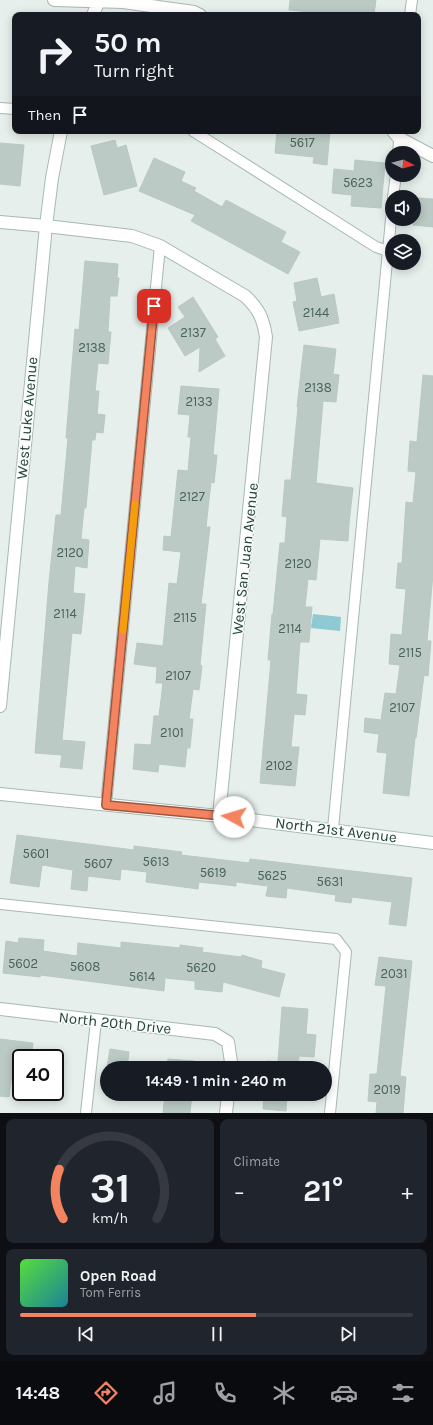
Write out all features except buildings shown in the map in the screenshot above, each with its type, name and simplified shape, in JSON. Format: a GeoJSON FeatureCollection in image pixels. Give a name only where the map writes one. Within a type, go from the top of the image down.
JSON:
{"type":"FeatureCollection","features":[{"type":"Feature","properties":{"kind":"street"},"geometry":{"type":"LineString","coordinates":[[54,0],[99,0],[123,2],[194,12]]}},
{"type":"Feature","properties":{"kind":"street"},"geometry":{"type":"LineString","coordinates":[[94,12],[99,0]]}},
{"type":"Feature","properties":{"kind":"street","name":"West Luke Avenue"},"geometry":{"type":"LineString","coordinates":[[0,706],[46,226],[52,178],[60,134]]}},
{"type":"Feature","properties":{"kind":"street"},"geometry":{"type":"LineString","coordinates":[[400,134],[433,156]]}},
{"type":"Feature","properties":{"kind":"street"},"geometry":{"type":"LineString","coordinates":[[0,222],[132,236],[160,246]]}},
{"type":"Feature","properties":{"kind":"street","name":"West San Juan Avenue"},"geometry":{"type":"LineString","coordinates":[[160,246],[245,296],[255,305],[264,323],[266,337],[219,816]]}},
{"type":"Feature","properties":{"kind":"street","name":"North 21st Avenue"},"geometry":{"type":"LineString","coordinates":[[0,794],[219,816],[433,842]]}},
{"type":"Feature","properties":{"kind":"street","name":"North 20th Drive"},"geometry":{"type":"LineString","coordinates":[[0,1009],[215,1034],[228,1042],[231,1061]]}},
{"type":"Feature","properties":{"kind":"street"},"geometry":{"type":"LineString","coordinates":[[226,1113],[227,1101]]}},
{"type":"Feature","properties":{"kind":"lane"},"geometry":{"type":"LineString","coordinates":[[410,12],[412,0]]}},
{"type":"Feature","properties":{"kind":"lane"},"geometry":{"type":"LineString","coordinates":[[0,108],[12,110]]}},
{"type":"Feature","properties":{"kind":"lane"},"geometry":{"type":"LineString","coordinates":[[198,134],[376,247],[385,250]]}},
{"type":"Feature","properties":{"kind":"lane"},"geometry":{"type":"LineString","coordinates":[[398,134],[398,146]]}},
{"type":"Feature","properties":{"kind":"lane"},"geometry":{"type":"LineString","coordinates":[[106,805],[160,246]]}},
{"type":"Feature","properties":{"kind":"lane"},"geometry":{"type":"LineString","coordinates":[[333,829],[386,270]]}},
{"type":"Feature","properties":{"kind":"lane"},"geometry":{"type":"LineString","coordinates":[[0,904],[336,939],[346,952],[330,1113]]}},
{"type":"Feature","properties":{"kind":"lane"},"geometry":{"type":"LineString","coordinates":[[86,1113],[96,1021]]}},
{"type":"Feature","properties":{"kind":"water"},"geometry":{"type":"Polygon","coordinates":[[[313,614],[341,617],[340,631],[311,628],[313,614]]]}},
{"type":"Feature","properties":{"kind":"slow traffic"},"geometry":{"type":"LineString","coordinates":[[123,630],[135,504]]}},
{"type":"Feature","properties":{"kind":"route"},"geometry":{"type":"LineString","coordinates":[[154,306],[106,805],[234,817]]}}]}
